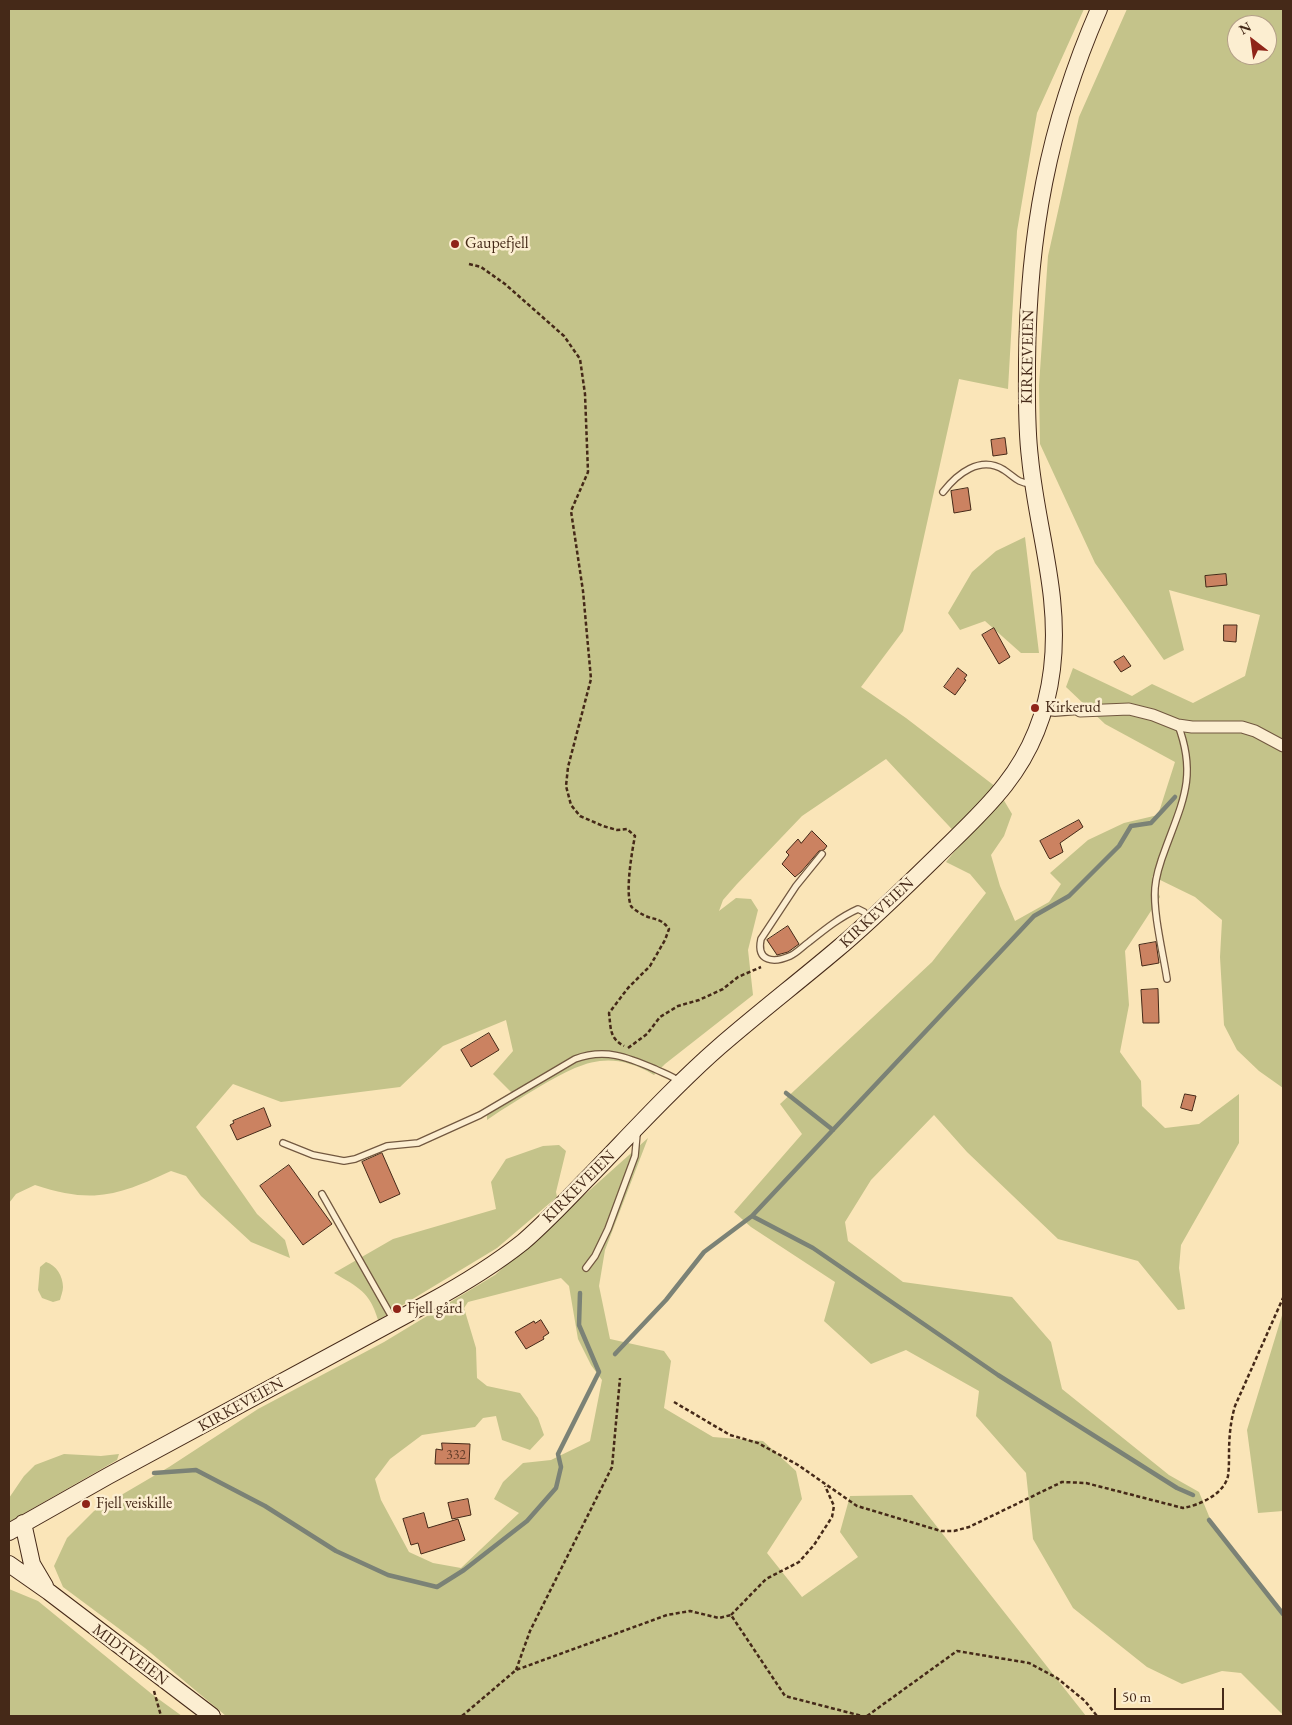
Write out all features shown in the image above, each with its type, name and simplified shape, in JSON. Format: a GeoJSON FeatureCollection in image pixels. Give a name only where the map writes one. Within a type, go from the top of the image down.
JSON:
{"type":"FeatureCollection","features":[{"type":"Feature","properties":{"kind":"main road","name":"KIRKEVEIEN"},"geometry":{"type":"LineString","coordinates":[[9,1532],[479,1274],[507,1254],[551,1216],[681,1083],[717,1049],[871,920],[975,819],[1004,786],[1022,760],[1039,725],[1051,673],[1054,646],[1054,602],[1028,440],[1028,306],[1036,223],[1044,176],[1054,136],[1077,61],[1099,9]]}},
{"type":"Feature","properties":{"kind":"main road","name":"MIDTVEIEN"},"geometry":{"type":"LineString","coordinates":[[23,1523],[32,1564],[49,1592]]}},
{"type":"Feature","properties":{"kind":"main road","name":"MIDTVEIEN"},"geometry":{"type":"LineString","coordinates":[[9,1564],[49,1592],[212,1716]]}},
{"type":"Feature","properties":{"kind":"street"},"geometry":{"type":"LineString","coordinates":[[1080,711],[1129,709],[1153,714],[1178,725],[1242,727],[1283,746]]}},
{"type":"Feature","properties":{"kind":"lane"},"geometry":{"type":"LineString","coordinates":[[943,492],[952,480],[969,467],[985,464],[1003,470],[1019,482],[1034,485]]}},
{"type":"Feature","properties":{"kind":"lane"},"geometry":{"type":"LineString","coordinates":[[1043,712],[1080,711]]}},
{"type":"Feature","properties":{"kind":"lane"},"geometry":{"type":"LineString","coordinates":[[1167,979],[1154,889],[1161,859],[1186,788],[1188,762],[1178,725]]}},
{"type":"Feature","properties":{"kind":"lane"},"geometry":{"type":"LineString","coordinates":[[822,854],[796,886],[761,939],[759,946],[761,954],[766,959],[774,961],[791,956],[829,926],[848,913],[858,909],[864,912],[871,920]]}},
{"type":"Feature","properties":{"kind":"lane"},"geometry":{"type":"LineString","coordinates":[[283,1143],[313,1155],[344,1161],[388,1146],[418,1143],[480,1115],[575,1059],[588,1054],[614,1054],[628,1058],[677,1079],[681,1083]]}},
{"type":"Feature","properties":{"kind":"lane"},"geometry":{"type":"LineString","coordinates":[[586,1268],[595,1256],[608,1229],[636,1156],[637,1128]]}},
{"type":"Feature","properties":{"kind":"lane"},"geometry":{"type":"LineString","coordinates":[[322,1194],[394,1321]]}},
{"type":"Feature","properties":{"kind":"path"},"geometry":{"type":"LineString","coordinates":[[469,264],[481,267],[505,284],[564,336],[580,359],[585,394],[588,472],[571,512],[582,591],[591,679],[568,767],[566,786],[571,805],[580,816],[617,830],[627,829],[635,836],[629,862],[630,901],[632,908],[641,914],[663,920],[669,929],[650,966],[628,988],[609,1013],[611,1033],[617,1042],[628,1048]]}},
{"type":"Feature","properties":{"kind":"path"},"geometry":{"type":"LineString","coordinates":[[628,1048],[647,1034],[660,1017],[678,1006],[700,1000],[723,989],[738,977],[774,961]]}},
{"type":"Feature","properties":{"kind":"path"},"geometry":{"type":"LineString","coordinates":[[628,1048],[628,1058]]}},
{"type":"Feature","properties":{"kind":"path"},"geometry":{"type":"LineString","coordinates":[[674,1402],[730,1435],[758,1443],[798,1465],[856,1506],[941,1531],[954,1531],[969,1527],[1062,1482],[1086,1483],[1183,1508],[1193,1506],[1210,1498],[1222,1488],[1228,1477],[1230,1422],[1235,1406],[1283,1298]]}},
{"type":"Feature","properties":{"kind":"path"},"geometry":{"type":"LineString","coordinates":[[516,1670],[530,1631],[612,1467],[620,1378]]}},
{"type":"Feature","properties":{"kind":"path"},"geometry":{"type":"LineString","coordinates":[[462,1716],[516,1670],[667,1615],[690,1611],[720,1618],[731,1615],[766,1579],[799,1562],[814,1545],[832,1516],[834,1506],[825,1485]]}},
{"type":"Feature","properties":{"kind":"path"},"geometry":{"type":"LineString","coordinates":[[731,1615],[785,1696],[862,1716]]}},
{"type":"Feature","properties":{"kind":"path"},"geometry":{"type":"LineString","coordinates":[[867,1716],[957,1651],[1029,1663],[1057,1678],[1084,1701],[1097,1716]]}},
{"type":"Feature","properties":{"kind":"shaded area"},"geometry":{"type":"Polygon","coordinates":[[[9,9],[1084,9],[1037,113],[1017,231],[1008,389],[959,379],[903,631],[861,687],[906,718],[996,787],[1012,814],[1004,836],[991,855],[1000,886],[1015,921],[1049,902],[1061,884],[1050,873],[1088,840],[1124,823],[1158,815],[1175,762],[1105,724],[1066,687],[1073,668],[1132,696],[1152,684],[1193,703],[1245,676],[1260,615],[1169,590],[1184,650],[1164,660],[1095,563],[1040,444],[1039,385],[1048,256],[1079,117],[1127,9],[1283,9],[1283,1088],[1259,1071],[1237,1050],[1224,1025],[1220,957],[1222,920],[1195,897],[1152,876],[1160,897],[1125,951],[1129,1005],[1120,1052],[1141,1081],[1142,1106],[1165,1128],[1199,1124],[1239,1094],[1239,1143],[1181,1245],[1179,1268],[1185,1309],[1178,1310],[1138,1261],[1058,1239],[967,1152],[934,1115],[871,1180],[845,1222],[848,1241],[903,1282],[1012,1297],[1051,1342],[1062,1389],[1169,1475],[1199,1492],[1211,1521],[1283,1617],[1283,1714],[1241,1673],[1222,1671],[1182,1684],[1147,1667],[1073,1608],[1033,1539],[1026,1473],[976,1416],[979,1391],[906,1350],[871,1364],[824,1321],[835,1282],[751,1227],[734,1212],[802,1134],[780,1104],[932,962],[986,893],[970,874],[946,862],[963,841],[886,759],[802,816],[723,900],[719,911],[736,898],[751,899],[758,910],[748,950],[753,995],[665,1064],[654,1075],[623,1062],[595,1062],[554,1078],[487,1120],[487,1108],[512,1093],[493,1074],[513,1051],[506,1020],[443,1046],[400,1087],[281,1102],[233,1084],[196,1127],[257,1214],[285,1240],[290,1258],[251,1242],[201,1196],[186,1176],[171,1171],[135,1186],[104,1194],[89,1196],[73,1194],[35,1185],[16,1194],[9,1203],[9,9]]]}},
{"type":"Feature","properties":{"kind":"shaded area"},"geometry":{"type":"Polygon","coordinates":[[[1025,537],[1039,653],[1021,653],[985,621],[960,630],[948,613],[972,572],[996,551],[1025,537]]]}},
{"type":"Feature","properties":{"kind":"shaded area"},"geometry":{"type":"Polygon","coordinates":[[[648,1138],[605,1250],[599,1286],[610,1339],[664,1351],[671,1361],[664,1408],[713,1437],[763,1441],[796,1471],[802,1499],[767,1553],[802,1597],[858,1557],[840,1532],[850,1496],[912,1495],[1086,1716],[226,1716],[145,1648],[63,1587],[54,1566],[67,1538],[94,1511],[169,1467],[258,1409],[384,1342],[495,1275],[648,1138]],[[561,1278],[468,1302],[464,1308],[476,1348],[477,1378],[487,1386],[520,1393],[538,1418],[544,1435],[530,1450],[502,1440],[496,1416],[483,1418],[475,1427],[422,1435],[390,1459],[375,1479],[381,1500],[409,1552],[433,1563],[461,1568],[519,1513],[494,1499],[503,1482],[523,1463],[551,1460],[590,1441],[602,1380],[591,1365],[578,1339],[569,1286],[561,1278]]]}},
{"type":"Feature","properties":{"kind":"shaded area"},"geometry":{"type":"Polygon","coordinates":[[[559,1145],[566,1151],[556,1192],[557,1197],[497,1248],[378,1320],[371,1303],[362,1291],[334,1273],[393,1239],[496,1209],[491,1182],[506,1159],[543,1146],[559,1145]]]}},
{"type":"Feature","properties":{"kind":"shaded area"},"geometry":{"type":"Polygon","coordinates":[[[46,1262],[56,1268],[63,1283],[60,1300],[53,1302],[42,1298],[38,1290],[40,1267],[46,1262]]]}},
{"type":"Feature","properties":{"kind":"shaded area"},"geometry":{"type":"Polygon","coordinates":[[[1283,1312],[1283,1511],[1258,1513],[1247,1430],[1283,1312]]]}},
{"type":"Feature","properties":{"kind":"shaded area"},"geometry":{"type":"Polygon","coordinates":[[[64,1454],[101,1456],[119,1454],[117,1460],[9,1522],[9,1498],[24,1476],[35,1465],[64,1454]]]}},
{"type":"Feature","properties":{"kind":"shaded area"},"geometry":{"type":"Polygon","coordinates":[[[9,1589],[38,1601],[153,1695],[182,1716],[9,1716],[9,1589]]]}},
{"type":"Feature","properties":{"kind":"building"},"geometry":{"type":"Polygon","coordinates":[[[1005,438],[1007,454],[993,456],[991,440],[1005,438]]]}},
{"type":"Feature","properties":{"kind":"building"},"geometry":{"type":"Polygon","coordinates":[[[968,488],[971,510],[954,513],[951,491],[968,488]]]}},
{"type":"Feature","properties":{"kind":"building"},"geometry":{"type":"Polygon","coordinates":[[[1226,574],[1227,585],[1206,587],[1205,576],[1226,574]]]}},
{"type":"Feature","properties":{"kind":"building"},"geometry":{"type":"Polygon","coordinates":[[[1224,625],[1237,625],[1236,642],[1224,641],[1224,625]]]}},
{"type":"Feature","properties":{"kind":"building"},"geometry":{"type":"Polygon","coordinates":[[[994,628],[1010,657],[999,664],[982,635],[994,628]]]}},
{"type":"Feature","properties":{"kind":"building"},"geometry":{"type":"Polygon","coordinates":[[[1124,656],[1131,666],[1121,672],[1114,662],[1124,656]]]}},
{"type":"Feature","properties":{"kind":"building"},"geometry":{"type":"Polygon","coordinates":[[[958,668],[967,675],[964,679],[966,680],[955,695],[944,687],[958,668]]]}},
{"type":"Feature","properties":{"kind":"building"},"geometry":{"type":"Polygon","coordinates":[[[1079,820],[1083,827],[1060,843],[1063,852],[1050,859],[1040,841],[1079,820]]]}},
{"type":"Feature","properties":{"kind":"building"},"geometry":{"type":"Polygon","coordinates":[[[812,831],[827,846],[824,850],[819,851],[795,877],[782,864],[789,855],[786,852],[798,839],[801,843],[812,831]]]}},
{"type":"Feature","properties":{"kind":"building"},"geometry":{"type":"Polygon","coordinates":[[[788,926],[799,944],[788,952],[777,955],[767,940],[788,926]]]}},
{"type":"Feature","properties":{"kind":"building"},"geometry":{"type":"Polygon","coordinates":[[[1156,942],[1159,963],[1142,966],[1139,945],[1156,942]]]}},
{"type":"Feature","properties":{"kind":"building"},"geometry":{"type":"Polygon","coordinates":[[[1158,989],[1159,1023],[1143,1023],[1141,990],[1158,989]]]}},
{"type":"Feature","properties":{"kind":"building"},"geometry":{"type":"Polygon","coordinates":[[[489,1033],[499,1050],[471,1067],[461,1050],[489,1033]]]}},
{"type":"Feature","properties":{"kind":"building"},"geometry":{"type":"Polygon","coordinates":[[[1185,1094],[1196,1096],[1192,1111],[1181,1108],[1185,1094]]]}},
{"type":"Feature","properties":{"kind":"building"},"geometry":{"type":"Polygon","coordinates":[[[264,1108],[271,1126],[237,1140],[230,1125],[234,1123],[233,1121],[264,1108]]]}},
{"type":"Feature","properties":{"kind":"building"},"geometry":{"type":"Polygon","coordinates":[[[382,1153],[400,1194],[380,1203],[362,1162],[382,1153]]]}},
{"type":"Feature","properties":{"kind":"building"},"geometry":{"type":"Polygon","coordinates":[[[289,1165],[332,1224],[303,1245],[260,1186],[289,1165]]]}},
{"type":"Feature","properties":{"kind":"building"},"geometry":{"type":"Polygon","coordinates":[[[541,1320],[549,1333],[543,1337],[544,1339],[526,1349],[515,1332],[534,1321],[535,1323],[541,1320]]]}},
{"type":"Feature","properties":{"kind":"building"},"geometry":{"type":"Polygon","coordinates":[[[442,1443],[470,1444],[469,1464],[435,1464],[436,1449],[442,1450],[442,1443]]]}},
{"type":"Feature","properties":{"kind":"building"},"geometry":{"type":"Polygon","coordinates":[[[468,1499],[471,1515],[452,1519],[448,1503],[468,1499]]]}},
{"type":"Feature","properties":{"kind":"building"},"geometry":{"type":"Polygon","coordinates":[[[424,1513],[428,1528],[458,1519],[465,1540],[421,1554],[418,1543],[411,1545],[403,1519],[424,1513]]]}},
{"type":"Feature","properties":{"kind":"waterway"},"geometry":{"type":"LineString","coordinates":[[615,1354],[666,1300],[704,1252],[752,1216],[1034,916],[1069,896],[1119,846],[1131,826],[1151,823],[1175,797]]}},
{"type":"Feature","properties":{"kind":"waterway"},"geometry":{"type":"LineString","coordinates":[[786,1093],[833,1130]]}},
{"type":"Feature","properties":{"kind":"waterway"},"geometry":{"type":"LineString","coordinates":[[752,1216],[813,1248],[998,1375],[1177,1488],[1193,1495]]}},
{"type":"Feature","properties":{"kind":"waterway"},"geometry":{"type":"LineString","coordinates":[[154,1473],[196,1470],[265,1506],[336,1551],[388,1575],[437,1587],[464,1570],[527,1521],[556,1488],[561,1467],[558,1454],[599,1372],[579,1325],[580,1293]]}},
{"type":"Feature","properties":{"kind":"waterway"},"geometry":{"type":"LineString","coordinates":[[1209,1520],[1283,1614]]}},
{"type":"Feature","properties":{"kind":"place","name":"Gaupefjell"},"geometry":{"type":"Point","coordinates":[455,244]}},
{"type":"Feature","properties":{"kind":"place","name":"Kirkerud"},"geometry":{"type":"Point","coordinates":[1035,708]}},
{"type":"Feature","properties":{"kind":"place","name":"Fjell gård"},"geometry":{"type":"Point","coordinates":[397,1309]}},
{"type":"Feature","properties":{"kind":"place","name":"Fjell veiskille"},"geometry":{"type":"Point","coordinates":[86,1504]}}]}
